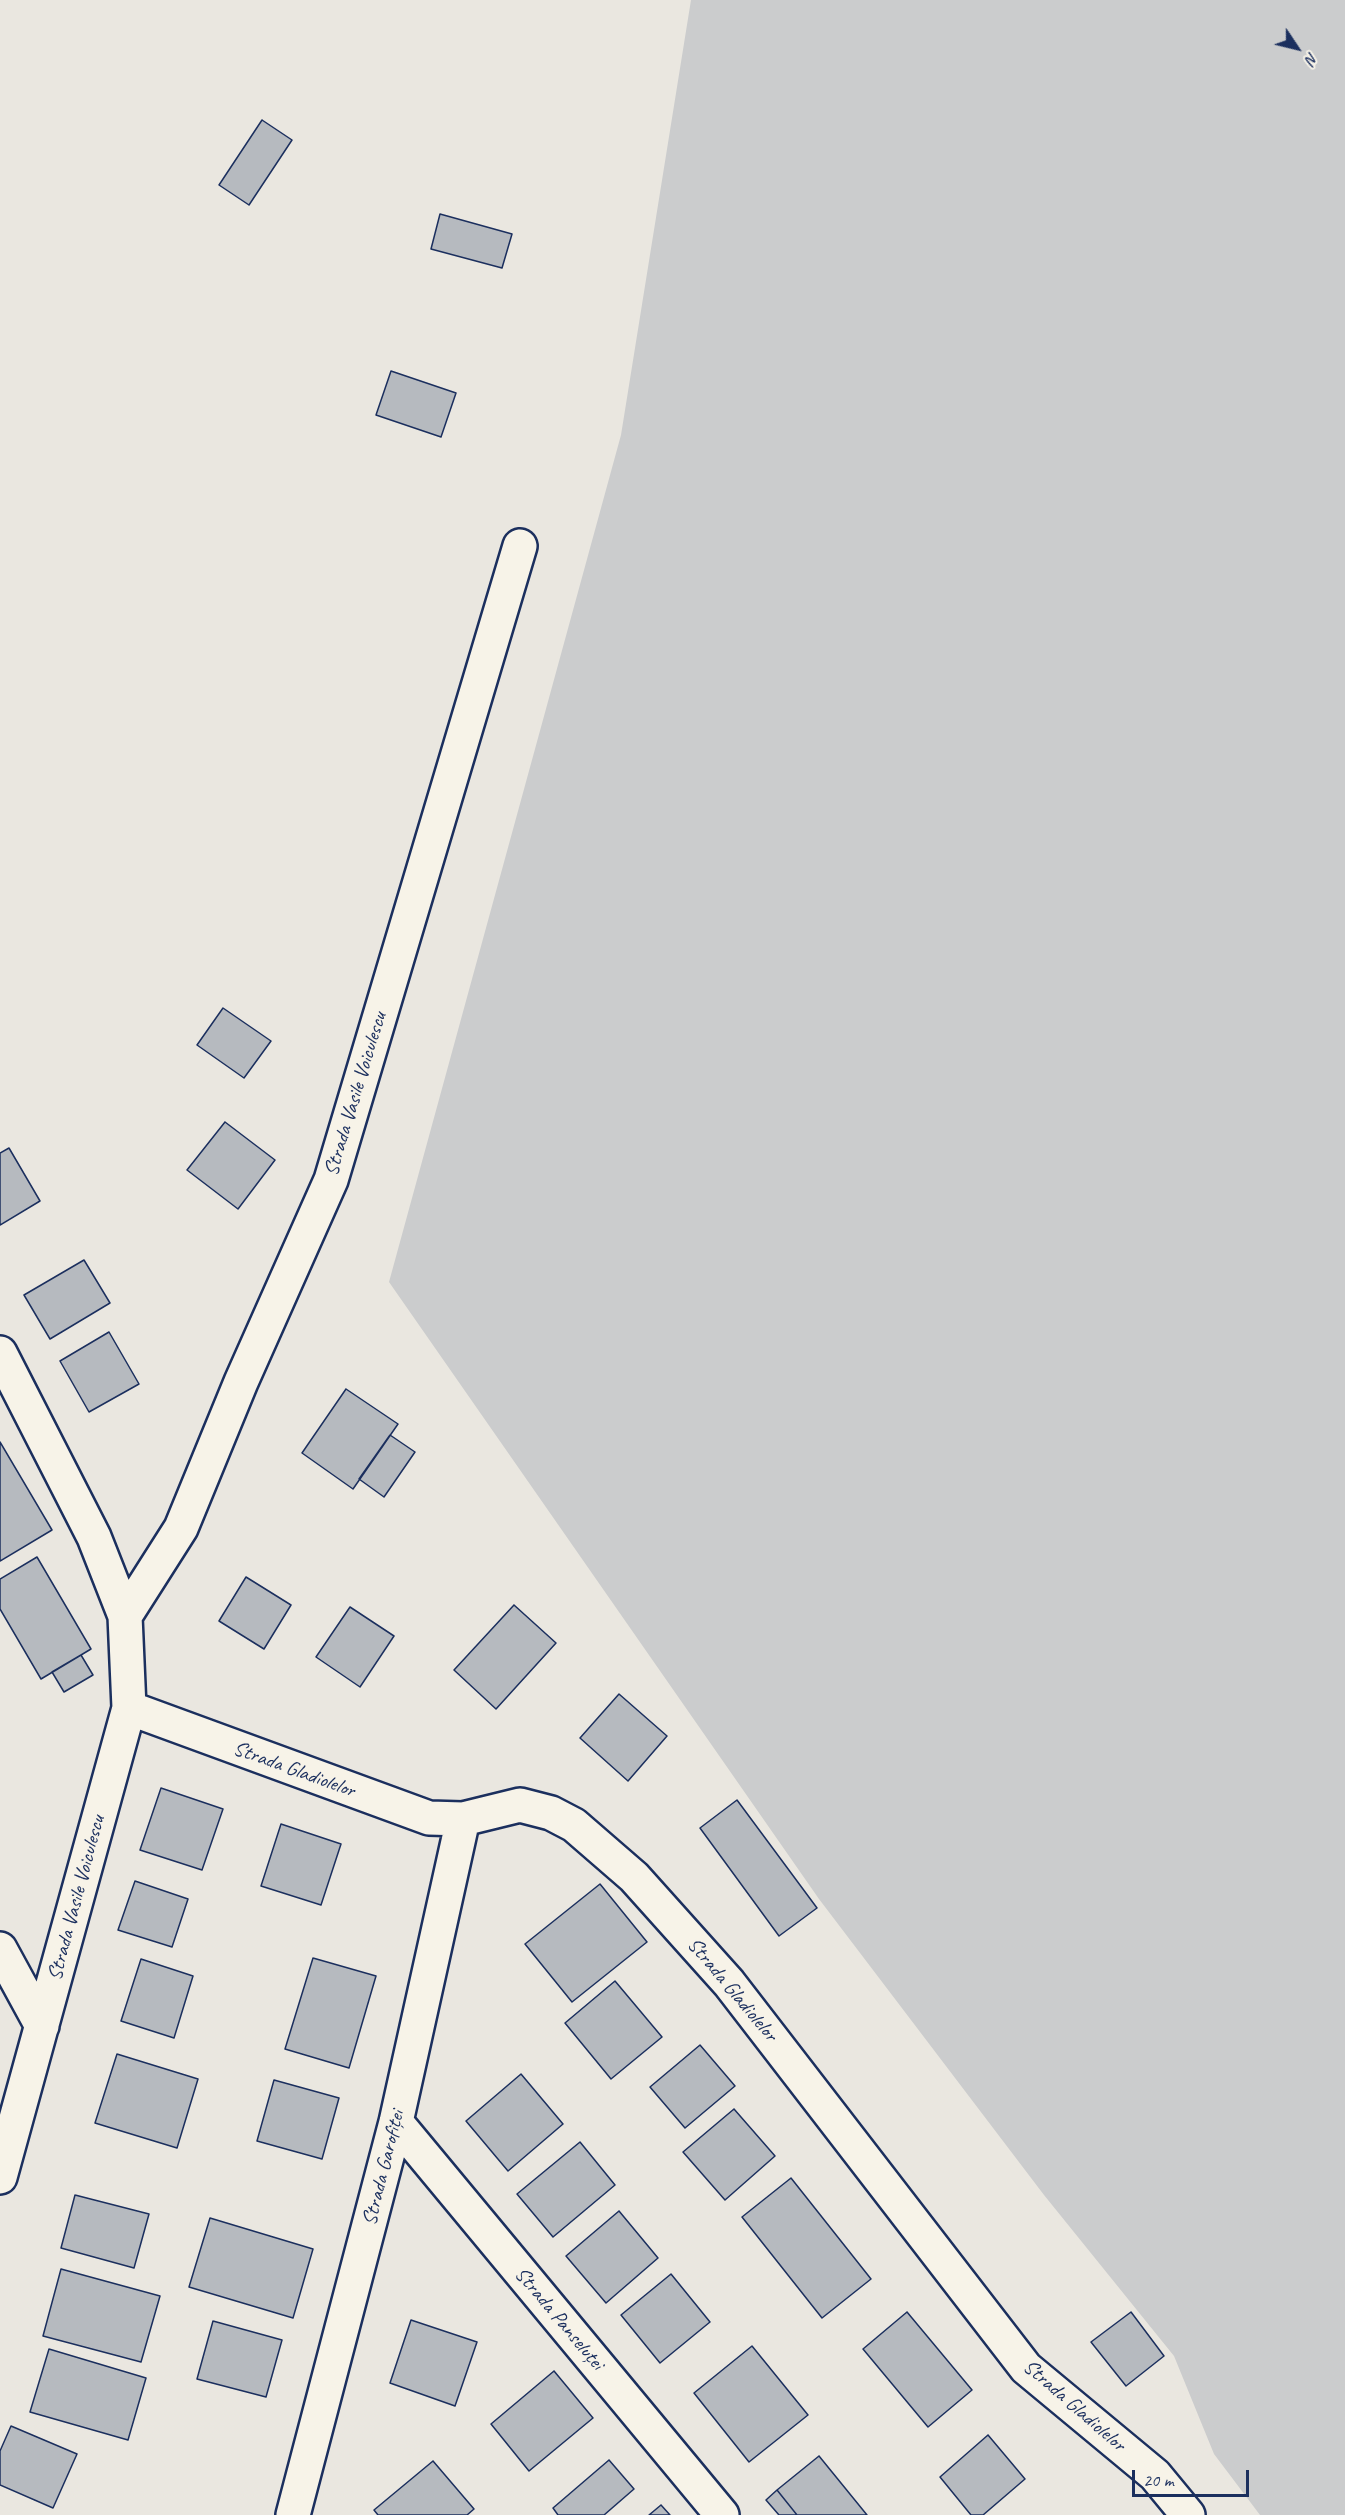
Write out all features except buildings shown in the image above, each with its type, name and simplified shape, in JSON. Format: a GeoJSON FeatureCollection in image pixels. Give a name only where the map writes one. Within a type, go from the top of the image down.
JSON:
{"type":"FeatureCollection","features":[{"type":"Feature","properties":{"kind":"street","name":"Strada Vasile Voiculescu"},"geometry":{"type":"LineString","coordinates":[[124,1616],[181,1528],[241,1382],[331,1180],[520,546]]}},
{"type":"Feature","properties":{"kind":"street","name":"Strada Vasile Voiculescu"},"geometry":{"type":"LineString","coordinates":[[0,1353],[94,1537],[124,1616],[129,1708],[0,2176]]}},
{"type":"Feature","properties":{"kind":"street","name":"Strada Gladiolelor"},"geometry":{"type":"LineString","coordinates":[[129,1708],[429,1818],[463,1818],[520,1805],[550,1813],[574,1825],[634,1877],[729,1983],[1026,2367],[1155,2475],[1188,2515]]}},
{"type":"Feature","properties":{"kind":"street","name":"Strada Garofiței"},"geometry":{"type":"LineString","coordinates":[[296,2513],[396,2122],[463,1818]]}},
{"type":"Feature","properties":{"kind":"street"},"geometry":{"type":"LineString","coordinates":[[0,1948],[42,2026]]}},
{"type":"Feature","properties":{"kind":"street","name":"Strada Panseluței"},"geometry":{"type":"LineString","coordinates":[[396,2122],[722,2515]]}},
{"type":"Feature","properties":{"kind":"shaded area"},"geometry":{"type":"Polygon","coordinates":[[[691,0],[1345,0],[1345,2515],[1260,2515],[1214,2454],[1174,2356],[1044,2195],[819,1899],[389,1282],[621,435],[691,0]]]}}]}
